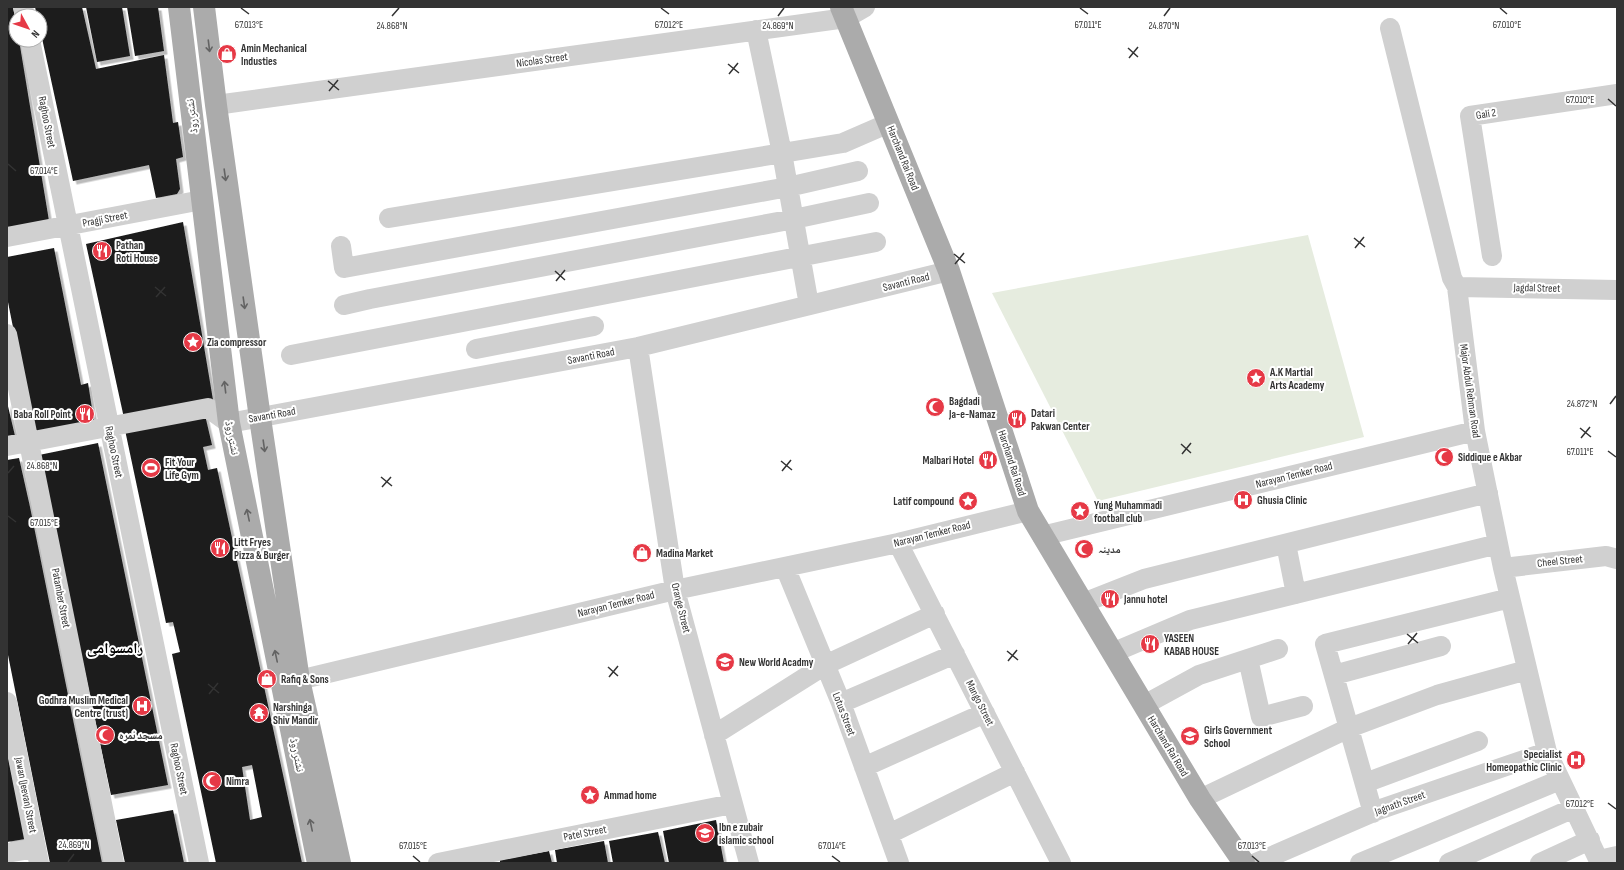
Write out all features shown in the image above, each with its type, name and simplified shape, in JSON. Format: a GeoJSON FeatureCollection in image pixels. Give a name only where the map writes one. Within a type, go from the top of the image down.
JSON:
{"type":"FeatureCollection","features":[{"type":"Feature","properties":{"kind":"main road","name":"نشتر روڈ"},"geometry":{"type":"LineString","coordinates":[[179,7],[229,423],[318,863]]}},
{"type":"Feature","properties":{"kind":"main road","name":"نشتر روڈ"},"geometry":{"type":"LineString","coordinates":[[204,7],[216,105],[260,418],[299,680],[340,863]]}},
{"type":"Feature","properties":{"kind":"main road","name":"Harchand Rai Road"},"geometry":{"type":"LineString","coordinates":[[844,13],[948,271],[1028,511],[1200,799],[1244,863]]}},
{"type":"Feature","properties":{"kind":"street","name":"Nicolas Street"},"geometry":{"type":"LineString","coordinates":[[216,105],[756,30],[844,13],[865,7]]}},
{"type":"Feature","properties":{"kind":"street","name":"Major Abdul Rehman Road"},"geometry":{"type":"LineString","coordinates":[[1390,28],[1452,278],[1457,287],[1475,431],[1503,568],[1547,752],[1590,840],[1606,860]]}},
{"type":"Feature","properties":{"kind":"street"},"geometry":{"type":"LineString","coordinates":[[756,30],[782,153],[809,305]]}},
{"type":"Feature","properties":{"kind":"street","name":"Raghoo Street"},"geometry":{"type":"LineString","coordinates":[[32,48],[199,863]]}},
{"type":"Feature","properties":{"kind":"street","name":"Gali 2"},"geometry":{"type":"LineString","coordinates":[[1492,256],[1470,116],[1617,94]]}},
{"type":"Feature","properties":{"kind":"street"},"geometry":{"type":"LineString","coordinates":[[389,218],[843,143],[889,123]]}},
{"type":"Feature","properties":{"kind":"street"},"geometry":{"type":"LineString","coordinates":[[341,246],[344,268],[788,187],[858,171]]}},
{"type":"Feature","properties":{"kind":"street","name":"Pragji Street"},"geometry":{"type":"LineString","coordinates":[[7,237],[202,200]]}},
{"type":"Feature","properties":{"kind":"street"},"geometry":{"type":"LineString","coordinates":[[344,305],[794,219],[869,203]]}},
{"type":"Feature","properties":{"kind":"street"},"geometry":{"type":"LineString","coordinates":[[291,355],[876,242]]}},
{"type":"Feature","properties":{"kind":"street","name":"Savanti Road"},"geometry":{"type":"LineString","coordinates":[[229,423],[638,347],[948,271]]}},
{"type":"Feature","properties":{"kind":"street","name":"Jagdal Street"},"geometry":{"type":"LineString","coordinates":[[1457,287],[1617,290]]}},
{"type":"Feature","properties":{"kind":"street"},"geometry":{"type":"LineString","coordinates":[[588,297],[599,355]]}},
{"type":"Feature","properties":{"kind":"street"},"geometry":{"type":"LineString","coordinates":[[476,349],[594,326]]}},
{"type":"Feature","properties":{"kind":"street","name":"Patamber Street"},"geometry":{"type":"LineString","coordinates":[[7,334],[114,863]]}},
{"type":"Feature","properties":{"kind":"street","name":"Orange Street"},"geometry":{"type":"LineString","coordinates":[[638,347],[675,590],[749,863]]}},
{"type":"Feature","properties":{"kind":"street"},"geometry":{"type":"LineString","coordinates":[[7,446],[208,408],[229,423]]}},
{"type":"Feature","properties":{"kind":"street","name":"Narayan Temker Road"},"geometry":{"type":"LineString","coordinates":[[1042,536],[1475,431]]}},
{"type":"Feature","properties":{"kind":"street"},"geometry":{"type":"LineString","coordinates":[[1083,603],[1144,580],[1488,493]]}},
{"type":"Feature","properties":{"kind":"street","name":"Narayan Temker Road"},"geometry":{"type":"LineString","coordinates":[[299,680],[675,590],[898,543],[1028,511]]}},
{"type":"Feature","properties":{"kind":"street","name":"Mango Street"},"geometry":{"type":"LineString","coordinates":[[898,543],[1061,863]]}},
{"type":"Feature","properties":{"kind":"street"},"geometry":{"type":"LineString","coordinates":[[1286,544],[1296,594]]}},
{"type":"Feature","properties":{"kind":"street"},"geometry":{"type":"LineString","coordinates":[[1112,652],[1190,620],[1498,544]]}},
{"type":"Feature","properties":{"kind":"street","name":"Cheel Street"},"geometry":{"type":"LineString","coordinates":[[1503,568],[1606,556],[1617,559]]}},
{"type":"Feature","properties":{"kind":"street","name":"Lotus Street"},"geometry":{"type":"LineString","coordinates":[[784,567],[841,703],[899,863]]}},
{"type":"Feature","properties":{"kind":"street"},"geometry":{"type":"LineString","coordinates":[[1373,813],[1325,644],[1510,598]]}},
{"type":"Feature","properties":{"kind":"street"},"geometry":{"type":"LineString","coordinates":[[714,735],[825,665],[934,614]]}},
{"type":"Feature","properties":{"kind":"street"},"geometry":{"type":"LineString","coordinates":[[1334,676],[1441,646]]}},
{"type":"Feature","properties":{"kind":"street"},"geometry":{"type":"LineString","coordinates":[[1144,705],[1199,675],[1278,649]]}},
{"type":"Feature","properties":{"kind":"street"},"geometry":{"type":"LineString","coordinates":[[841,703],[954,654]]}},
{"type":"Feature","properties":{"kind":"street"},"geometry":{"type":"LineString","coordinates":[[1248,659],[1261,717],[1303,706]]}},
{"type":"Feature","properties":{"kind":"street"},"geometry":{"type":"LineString","coordinates":[[1200,799],[1349,728],[1437,694],[1527,670]]}},
{"type":"Feature","properties":{"kind":"street","name":"Jawan (Jeevan) Street"},"geometry":{"type":"LineString","coordinates":[[7,702],[38,855]]}},
{"type":"Feature","properties":{"kind":"street"},"geometry":{"type":"LineString","coordinates":[[864,768],[985,714]]}},
{"type":"Feature","properties":{"kind":"street"},"geometry":{"type":"LineString","coordinates":[[1365,783],[1478,741]]}},
{"type":"Feature","properties":{"kind":"street","name":"Jagnath Street"},"geometry":{"type":"LineString","coordinates":[[1256,863],[1373,813],[1547,752]]}},
{"type":"Feature","properties":{"kind":"street"},"geometry":{"type":"LineString","coordinates":[[889,834],[1015,772]]}},
{"type":"Feature","properties":{"kind":"street"},"geometry":{"type":"LineString","coordinates":[[1360,863],[1560,780]]}},
{"type":"Feature","properties":{"kind":"street","name":"Patel Street"},"geometry":{"type":"LineString","coordinates":[[438,863],[732,804]]}},
{"type":"Feature","properties":{"kind":"street"},"geometry":{"type":"LineString","coordinates":[[1448,863],[1574,808]]}},
{"type":"Feature","properties":{"kind":"street"},"geometry":{"type":"LineString","coordinates":[[1540,863],[1590,840]]}},
{"type":"Feature","properties":{"kind":"street"},"geometry":{"type":"LineString","coordinates":[[7,853],[38,855]]}},
{"type":"Feature","properties":{"kind":"shaded area"},"geometry":{"type":"Polygon","coordinates":[[[1308,235],[1364,437],[1098,501],[992,293],[1308,235]]]}},
{"type":"Feature","properties":{"kind":"building"},"geometry":{"type":"Polygon","coordinates":[[[7,7],[13,7],[8,8],[8,48],[20,48],[49,221],[7,229],[7,7]]]}},
{"type":"Feature","properties":{"kind":"building"},"geometry":{"type":"Polygon","coordinates":[[[82,7],[96,69],[164,55],[173,123],[178,122],[183,157],[176,159],[180,189],[177,194],[156,198],[149,165],[73,181],[44,48],[48,48],[48,8],[35,8],[82,7]]]}},
{"type":"Feature","properties":{"kind":"building"},"geometry":{"type":"Polygon","coordinates":[[[86,7],[122,7],[130,56],[97,62],[86,7]]]}},
{"type":"Feature","properties":{"kind":"building"},"geometry":{"type":"Polygon","coordinates":[[[127,7],[158,7],[164,51],[135,56],[127,7]]]}},
{"type":"Feature","properties":{"kind":"building"},"geometry":{"type":"Polygon","coordinates":[[[183,222],[213,400],[124,418],[86,244],[183,222]]]}},
{"type":"Feature","properties":{"kind":"building"},"geometry":{"type":"Polygon","coordinates":[[[54,248],[81,385],[88,383],[94,421],[34,433],[7,297],[7,257],[54,248]]]}},
{"type":"Feature","properties":{"kind":"building"},"geometry":{"type":"Polygon","coordinates":[[[7,402],[15,436],[7,438],[7,402]]]}},
{"type":"Feature","properties":{"kind":"building"},"geometry":{"type":"Polygon","coordinates":[[[205,415],[212,445],[203,447],[208,470],[217,468],[302,863],[216,863],[172,654],[180,652],[173,622],[166,623],[125,430],[205,415]],[[252,765],[242,767],[250,820],[262,817],[252,765]]]}},
{"type":"Feature","properties":{"kind":"building"},"geometry":{"type":"Polygon","coordinates":[[[98,443],[168,785],[111,795],[39,455],[98,443]]]}},
{"type":"Feature","properties":{"kind":"building"},"geometry":{"type":"Polygon","coordinates":[[[19,458],[102,863],[50,863],[42,824],[7,650],[7,460],[19,458]]]}},
{"type":"Feature","properties":{"kind":"building"},"geometry":{"type":"Polygon","coordinates":[[[7,751],[25,839],[7,842],[7,751]]]}},
{"type":"Feature","properties":{"kind":"building"},"geometry":{"type":"Polygon","coordinates":[[[173,810],[184,863],[125,863],[116,820],[173,810]]]}},
{"type":"Feature","properties":{"kind":"building"},"geometry":{"type":"Polygon","coordinates":[[[716,820],[724,863],[669,863],[663,831],[716,820]]]}},
{"type":"Feature","properties":{"kind":"building"},"geometry":{"type":"Polygon","coordinates":[[[658,832],[665,863],[613,863],[609,841],[658,832]]]}},
{"type":"Feature","properties":{"kind":"building"},"geometry":{"type":"Polygon","coordinates":[[[604,841],[608,863],[557,863],[555,850],[604,841]]]}},
{"type":"Feature","properties":{"kind":"building"},"geometry":{"type":"Polygon","coordinates":[[[549,851],[552,863],[500,863],[500,860],[549,851]]]}},
{"type":"Feature","properties":{"kind":"place","name":"Amin Mechanical Industies"},"geometry":{"type":"Point","coordinates":[227,54]}},
{"type":"Feature","properties":{"kind":"place","name":"Pathan Roti House"},"geometry":{"type":"Point","coordinates":[102,251]}},
{"type":"Feature","properties":{"kind":"place","name":"Zia compressor"},"geometry":{"type":"Point","coordinates":[193,342]}},
{"type":"Feature","properties":{"kind":"place","name":"A.K Martial Arts Academy"},"geometry":{"type":"Point","coordinates":[1256,378]}},
{"type":"Feature","properties":{"kind":"place","name":"Bagdadi Ja-e-Namaz"},"geometry":{"type":"Point","coordinates":[935,407]}},
{"type":"Feature","properties":{"kind":"place","name":"Baba Roll Point"},"geometry":{"type":"Point","coordinates":[85,414]}},
{"type":"Feature","properties":{"kind":"place","name":"Datari Pakwan Center"},"geometry":{"type":"Point","coordinates":[1017,419]}},
{"type":"Feature","properties":{"kind":"place","name":"Siddique e Akbar"},"geometry":{"type":"Point","coordinates":[1444,457]}},
{"type":"Feature","properties":{"kind":"place","name":"Malbari Hotel"},"geometry":{"type":"Point","coordinates":[988,460]}},
{"type":"Feature","properties":{"kind":"place","name":"Fit Your Life Gym"},"geometry":{"type":"Point","coordinates":[151,468]}},
{"type":"Feature","properties":{"kind":"place","name":"Ghusia Clinic"},"geometry":{"type":"Point","coordinates":[1243,500]}},
{"type":"Feature","properties":{"kind":"place","name":"Latif compound"},"geometry":{"type":"Point","coordinates":[968,501]}},
{"type":"Feature","properties":{"kind":"place","name":"Yung Muhammadi football club"},"geometry":{"type":"Point","coordinates":[1080,511]}},
{"type":"Feature","properties":{"kind":"place","name":"Litt Fryes Pizza & Burger"},"geometry":{"type":"Point","coordinates":[220,548]}},
{"type":"Feature","properties":{"kind":"place","name":"مدینہ"},"geometry":{"type":"Point","coordinates":[1084,549]}},
{"type":"Feature","properties":{"kind":"place","name":"Madina Market"},"geometry":{"type":"Point","coordinates":[642,553]}},
{"type":"Feature","properties":{"kind":"place","name":"Jannu hotel"},"geometry":{"type":"Point","coordinates":[1110,599]}},
{"type":"Feature","properties":{"kind":"place","name":"YASEEN KABAB HOUSE"},"geometry":{"type":"Point","coordinates":[1150,644]}},
{"type":"Feature","properties":{"kind":"place","name":"New World Acadmy"},"geometry":{"type":"Point","coordinates":[725,662]}},
{"type":"Feature","properties":{"kind":"place","name":"Rafiq & Sons"},"geometry":{"type":"Point","coordinates":[267,679]}},
{"type":"Feature","properties":{"kind":"place","name":"Godhra Muslim Medical Centre (trust)"},"geometry":{"type":"Point","coordinates":[142,706]}},
{"type":"Feature","properties":{"kind":"place","name":"Narshinga Shiv Mandir"},"geometry":{"type":"Point","coordinates":[259,713]}},
{"type":"Feature","properties":{"kind":"place","name":"مسجد نمرہ"},"geometry":{"type":"Point","coordinates":[105,735]}},
{"type":"Feature","properties":{"kind":"place","name":"Girls Government School"},"geometry":{"type":"Point","coordinates":[1190,736]}},
{"type":"Feature","properties":{"kind":"place","name":"Specialist Homeopathic Clinic"},"geometry":{"type":"Point","coordinates":[1576,760]}},
{"type":"Feature","properties":{"kind":"place","name":"Nimra"},"geometry":{"type":"Point","coordinates":[212,781]}},
{"type":"Feature","properties":{"kind":"place","name":"Ammad home"},"geometry":{"type":"Point","coordinates":[590,795]}},
{"type":"Feature","properties":{"kind":"place","name":"Ibn e zubair islamic school"},"geometry":{"type":"Point","coordinates":[705,833]}},
{"type":"Feature","properties":{"kind":"district","name":"رامسوامی"},"geometry":{"type":"Point","coordinates":[115,648]}}]}
